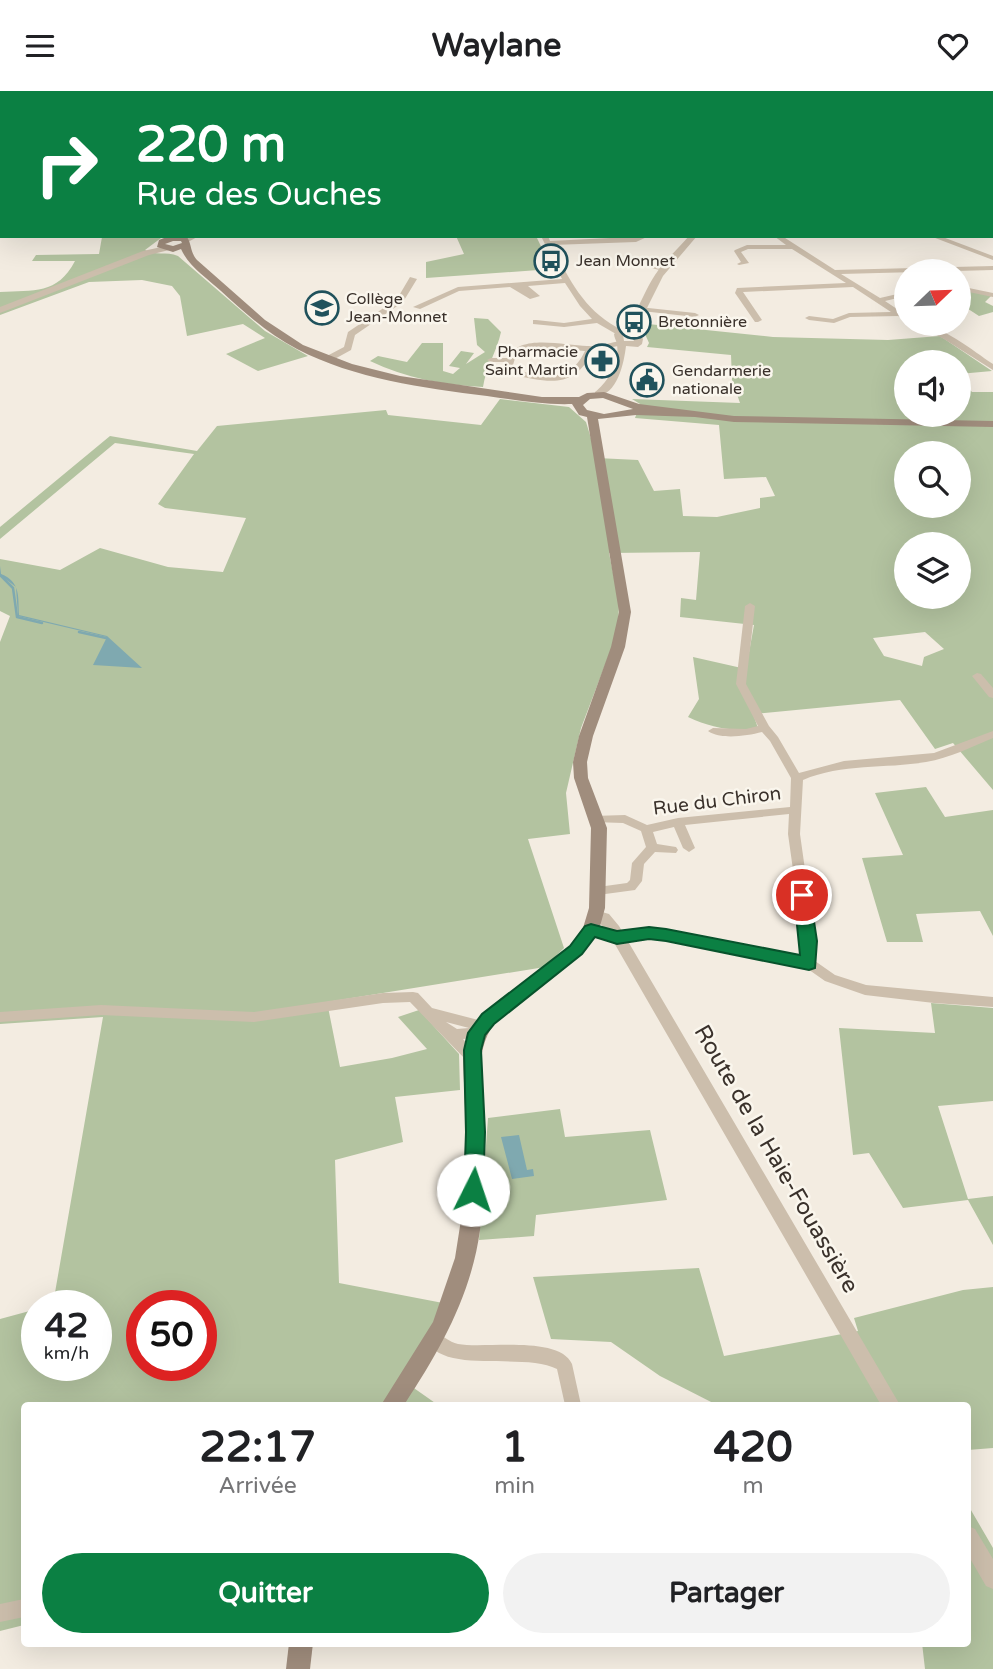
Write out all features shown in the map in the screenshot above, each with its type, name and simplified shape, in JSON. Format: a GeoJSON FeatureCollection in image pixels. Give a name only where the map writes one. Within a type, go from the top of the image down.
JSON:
{"type":"FeatureCollection","features":[{"type":"Feature","properties":{"kind":"main road"},"geometry":{"type":"LineString","coordinates":[[175,241],[199,266],[279,334],[328,359],[386,376],[579,404],[598,394],[621,404],[691,415],[773,421],[993,424]]}},
{"type":"Feature","properties":{"kind":"main road"},"geometry":{"type":"LineString","coordinates":[[394,1402],[434,1339],[459,1279],[472,1211],[476,1132],[472,1057],[479,1030],[576,950],[593,922],[598,891],[600,837],[597,818],[581,779],[580,762],[586,736],[618,647],[625,613],[606,511],[601,455],[592,417],[579,404]]}},
{"type":"Feature","properties":{"kind":"main road"},"geometry":{"type":"LineString","coordinates":[[601,455],[605,423],[621,404]]}},
{"type":"Feature","properties":{"kind":"main road"},"geometry":{"type":"LineString","coordinates":[[592,417],[609,417]]}},
{"type":"Feature","properties":{"kind":"main road"},"geometry":{"type":"LineString","coordinates":[[298,1669],[301,1647]]}},
{"type":"Feature","properties":{"kind":"street"},"geometry":{"type":"LineString","coordinates":[[590,349],[579,371],[568,376],[515,373],[510,369],[510,360],[518,348],[527,345],[559,350],[624,347],[640,342],[627,332],[599,320],[575,295],[565,281],[546,240],[641,238]]}},
{"type":"Feature","properties":{"kind":"street"},"geometry":{"type":"LineString","coordinates":[[598,394],[611,381],[627,332],[664,269],[691,238]]}},
{"type":"Feature","properties":{"kind":"street"},"geometry":{"type":"LineString","coordinates":[[780,238],[894,312]]}},
{"type":"Feature","properties":{"kind":"street"},"geometry":{"type":"LineString","coordinates":[[938,238],[993,258]]}},
{"type":"Feature","properties":{"kind":"street"},"geometry":{"type":"LineString","coordinates":[[0,310],[175,241]]}},
{"type":"Feature","properties":{"kind":"street"},"geometry":{"type":"LineString","coordinates":[[741,264],[745,263],[737,251],[744,247],[792,247]]}},
{"type":"Feature","properties":{"kind":"street"},"geometry":{"type":"LineString","coordinates":[[640,264],[664,269]]}},
{"type":"Feature","properties":{"kind":"street"},"geometry":{"type":"LineString","coordinates":[[971,268],[993,268]]}},
{"type":"Feature","properties":{"kind":"street"},"geometry":{"type":"LineString","coordinates":[[831,272],[894,270]]}},
{"type":"Feature","properties":{"kind":"street"},"geometry":{"type":"LineString","coordinates":[[328,359],[348,348],[351,334],[400,300],[413,279]]}},
{"type":"Feature","properties":{"kind":"street"},"geometry":{"type":"LineString","coordinates":[[417,307],[458,289],[565,281]]}},
{"type":"Feature","properties":{"kind":"street"},"geometry":{"type":"LineString","coordinates":[[517,304],[535,295],[521,284]]}},
{"type":"Feature","properties":{"kind":"street"},"geometry":{"type":"LineString","coordinates":[[511,285],[532,297]]}},
{"type":"Feature","properties":{"kind":"street"},"geometry":{"type":"LineString","coordinates":[[758,320],[739,293],[740,290],[854,285]]}},
{"type":"Feature","properties":{"kind":"street"},"geometry":{"type":"LineString","coordinates":[[971,290],[993,295]]}},
{"type":"Feature","properties":{"kind":"street"},"geometry":{"type":"LineString","coordinates":[[878,302],[894,297]]}},
{"type":"Feature","properties":{"kind":"street"},"geometry":{"type":"LineString","coordinates":[[641,312],[696,319],[688,303]]}},
{"type":"Feature","properties":{"kind":"street"},"geometry":{"type":"LineString","coordinates":[[809,318],[834,321],[849,315],[894,314]]}},
{"type":"Feature","properties":{"kind":"street"},"geometry":{"type":"LineString","coordinates":[[536,321],[564,325],[599,320]]}},
{"type":"Feature","properties":{"kind":"street"},"geometry":{"type":"LineString","coordinates":[[945,336],[993,368]]}},
{"type":"Feature","properties":{"kind":"street"},"geometry":{"type":"LineString","coordinates":[[491,360],[510,360]]}},
{"type":"Feature","properties":{"kind":"street"},"geometry":{"type":"LineString","coordinates":[[611,381],[621,404]]}},
{"type":"Feature","properties":{"kind":"street"},"geometry":{"type":"LineString","coordinates":[[750,606],[741,684],[764,728],[774,739],[797,778],[794,834],[809,941],[809,963]]}},
{"type":"Feature","properties":{"kind":"street"},"geometry":{"type":"LineString","coordinates":[[977,676],[993,695]]}},
{"type":"Feature","properties":{"kind":"street"},"geometry":{"type":"LineString","coordinates":[[713,731],[746,733],[764,728]]}},
{"type":"Feature","properties":{"kind":"street"},"geometry":{"type":"LineString","coordinates":[[797,778],[810,771],[828,767],[928,758],[993,734]]}},
{"type":"Feature","properties":{"kind":"street","name":"Rue du Chiron"},"geometry":{"type":"LineString","coordinates":[[597,818],[625,819],[646,829],[678,822],[794,810]]}},
{"type":"Feature","properties":{"kind":"street"},"geometry":{"type":"LineString","coordinates":[[678,822],[689,848]]}},
{"type":"Feature","properties":{"kind":"street","name":"Rue du Chiron"},"geometry":{"type":"LineString","coordinates":[[598,891],[631,887],[636,881],[638,863],[652,848],[646,829]]}},
{"type":"Feature","properties":{"kind":"street"},"geometry":{"type":"LineString","coordinates":[[652,848],[672,850]]}},
{"type":"Feature","properties":{"kind":"street"},"geometry":{"type":"LineString","coordinates":[[593,922],[617,937],[649,933],[666,935],[809,963],[830,978],[865,990],[993,1002]]}},
{"type":"Feature","properties":{"kind":"street","name":"Route de la Haie-Fouassière"},"geometry":{"type":"LineString","coordinates":[[617,937],[889,1402]]}},
{"type":"Feature","properties":{"kind":"street"},"geometry":{"type":"LineString","coordinates":[[0,1017],[101,1010],[254,1017],[405,996],[419,1000],[472,1057]]}},
{"type":"Feature","properties":{"kind":"street"},"geometry":{"type":"LineString","coordinates":[[431,1013],[479,1030]]}},
{"type":"Feature","properties":{"kind":"street"},"geometry":{"type":"LineString","coordinates":[[445,1030],[457,1034],[479,1030]]}},
{"type":"Feature","properties":{"kind":"street"},"geometry":{"type":"LineString","coordinates":[[434,1339],[454,1351],[555,1357],[564,1364],[572,1402]]}},
{"type":"Feature","properties":{"kind":"street"},"geometry":{"type":"LineString","coordinates":[[971,1541],[993,1579]]}},
{"type":"Feature","properties":{"kind":"street"},"geometry":{"type":"LineString","coordinates":[[0,1613],[21,1609]]}},
{"type":"Feature","properties":{"kind":"green space"},"geometry":{"type":"Polygon","coordinates":[[[102,238],[161,238],[145,250],[178,256],[265,331],[308,356],[258,371],[226,354],[265,338],[243,324],[187,336],[180,296],[172,286],[142,280],[89,282],[0,315],[0,292],[44,289],[60,280],[75,261],[32,261],[36,255],[99,254],[102,238]]]}},
{"type":"Feature","properties":{"kind":"green space"},"geometry":{"type":"Polygon","coordinates":[[[457,238],[537,238],[552,269],[426,278],[426,262],[464,254],[457,238]]]}},
{"type":"Feature","properties":{"kind":"green space"},"geometry":{"type":"Polygon","coordinates":[[[971,291],[992,295],[985,302],[993,306],[993,312],[979,316],[971,311],[971,291]]]}},
{"type":"Feature","properties":{"kind":"green space"},"geometry":{"type":"Polygon","coordinates":[[[474,318],[488,319],[501,332],[483,387],[425,380],[370,361],[378,356],[407,362],[422,343],[443,343],[443,371],[453,374],[460,368],[449,366],[461,351],[474,353],[466,364],[485,352],[477,345],[474,318]]]}},
{"type":"Feature","properties":{"kind":"green space"},"geometry":{"type":"Polygon","coordinates":[[[648,324],[773,337],[888,340],[940,336],[961,350],[894,350],[894,427],[971,427],[971,391],[993,392],[993,790],[953,743],[935,749],[900,700],[753,714],[758,728],[739,730],[705,724],[688,717],[699,699],[693,657],[746,669],[754,625],[680,617],[681,598],[696,600],[700,552],[609,553],[619,602],[618,631],[581,728],[566,793],[570,834],[528,839],[564,948],[545,967],[327,1002],[340,1067],[427,1049],[398,1017],[419,1010],[459,1054],[460,1090],[395,1097],[403,1142],[335,1160],[339,1283],[443,1303],[422,1346],[401,1379],[434,1402],[21,1402],[21,1626],[0,1631],[0,1319],[21,1313],[21,1381],[112,1381],[112,1290],[55,1290],[103,1017],[0,1024],[0,642],[10,616],[0,611],[0,559],[60,570],[100,548],[168,567],[223,572],[246,518],[165,508],[158,504],[194,454],[115,443],[0,539],[0,527],[110,436],[197,451],[217,426],[386,410],[388,415],[481,425],[500,399],[569,407],[586,422],[597,458],[638,460],[654,491],[680,489],[683,516],[717,517],[760,508],[760,498],[775,496],[766,477],[724,479],[719,425],[635,418],[640,404],[632,399],[740,403],[732,380],[731,355],[647,347],[649,343],[645,334],[648,324]],[[925,632],[873,638],[884,656],[922,666],[924,657],[944,649],[925,632]]]}},
{"type":"Feature","properties":{"kind":"green space"},"geometry":{"type":"Polygon","coordinates":[[[971,357],[992,371],[971,373],[971,357]]]}},
{"type":"Feature","properties":{"kind":"green space"},"geometry":{"type":"Polygon","coordinates":[[[926,787],[945,817],[993,810],[993,936],[980,911],[916,914],[923,942],[887,942],[862,858],[903,855],[875,793],[926,787]]]}},
{"type":"Feature","properties":{"kind":"green space"},"geometry":{"type":"Polygon","coordinates":[[[931,1003],[993,1008],[993,1101],[938,1106],[968,1199],[993,1196],[993,1245],[968,1200],[903,1208],[869,1153],[853,1155],[839,1028],[935,1033],[931,1003]]]}},
{"type":"Feature","properties":{"kind":"green space"},"geometry":{"type":"Polygon","coordinates":[[[560,1109],[565,1137],[650,1130],[667,1200],[536,1215],[534,1236],[479,1240],[488,1118],[560,1109]]]}},
{"type":"Feature","properties":{"kind":"green space"},"geometry":{"type":"Polygon","coordinates":[[[699,1268],[724,1356],[858,1331],[854,1318],[963,1290],[993,1287],[993,1448],[971,1450],[971,1402],[711,1402],[660,1376],[611,1342],[551,1339],[533,1277],[699,1268]]]}},
{"type":"Feature","properties":{"kind":"green space"},"geometry":{"type":"Polygon","coordinates":[[[971,1510],[993,1548],[993,1669],[925,1669],[922,1647],[971,1647],[971,1510]]]}},
{"type":"Feature","properties":{"kind":"water"},"geometry":{"type":"Polygon","coordinates":[[[0,566],[1,574],[16,587],[0,575],[0,566]]]}},
{"type":"Feature","properties":{"kind":"water"},"geometry":{"type":"Polygon","coordinates":[[[16,588],[19,615],[107,636],[142,668],[93,665],[107,637],[18,616],[16,588]]]}},
{"type":"Feature","properties":{"kind":"water"},"geometry":{"type":"Polygon","coordinates":[[[519,1135],[527,1170],[533,1169],[534,1176],[512,1179],[501,1137],[519,1135]]]}},
{"type":"Feature","properties":{"kind":"waterway"},"geometry":{"type":"LineString","coordinates":[[0,575],[13,588],[17,617],[42,623]]}},
{"type":"Feature","properties":{"kind":"waterway"},"geometry":{"type":"LineString","coordinates":[[79,632],[106,638]]}},
{"type":"Feature","properties":{"kind":"place","name":"Jean Monnet"},"geometry":{"type":"Point","coordinates":[551,261]}},
{"type":"Feature","properties":{"kind":"place","name":"Collège Jean-Monnet"},"geometry":{"type":"Point","coordinates":[322,308]}},
{"type":"Feature","properties":{"kind":"place","name":"Bretonnière"},"geometry":{"type":"Point","coordinates":[634,322]}},
{"type":"Feature","properties":{"kind":"place","name":"Pharmacie Saint Martin"},"geometry":{"type":"Point","coordinates":[602,361]}},
{"type":"Feature","properties":{"kind":"place","name":"Gendarmerie nationale"},"geometry":{"type":"Point","coordinates":[647,380]}},
{"type":"Feature","properties":{"kind":"route"},"geometry":{"type":"LineString","coordinates":[[473,1190],[476,1132],[472,1050],[477,1033],[488,1019],[576,950],[591,930],[617,937],[649,933],[666,935],[809,963],[809,941],[802,895]]}}]}
